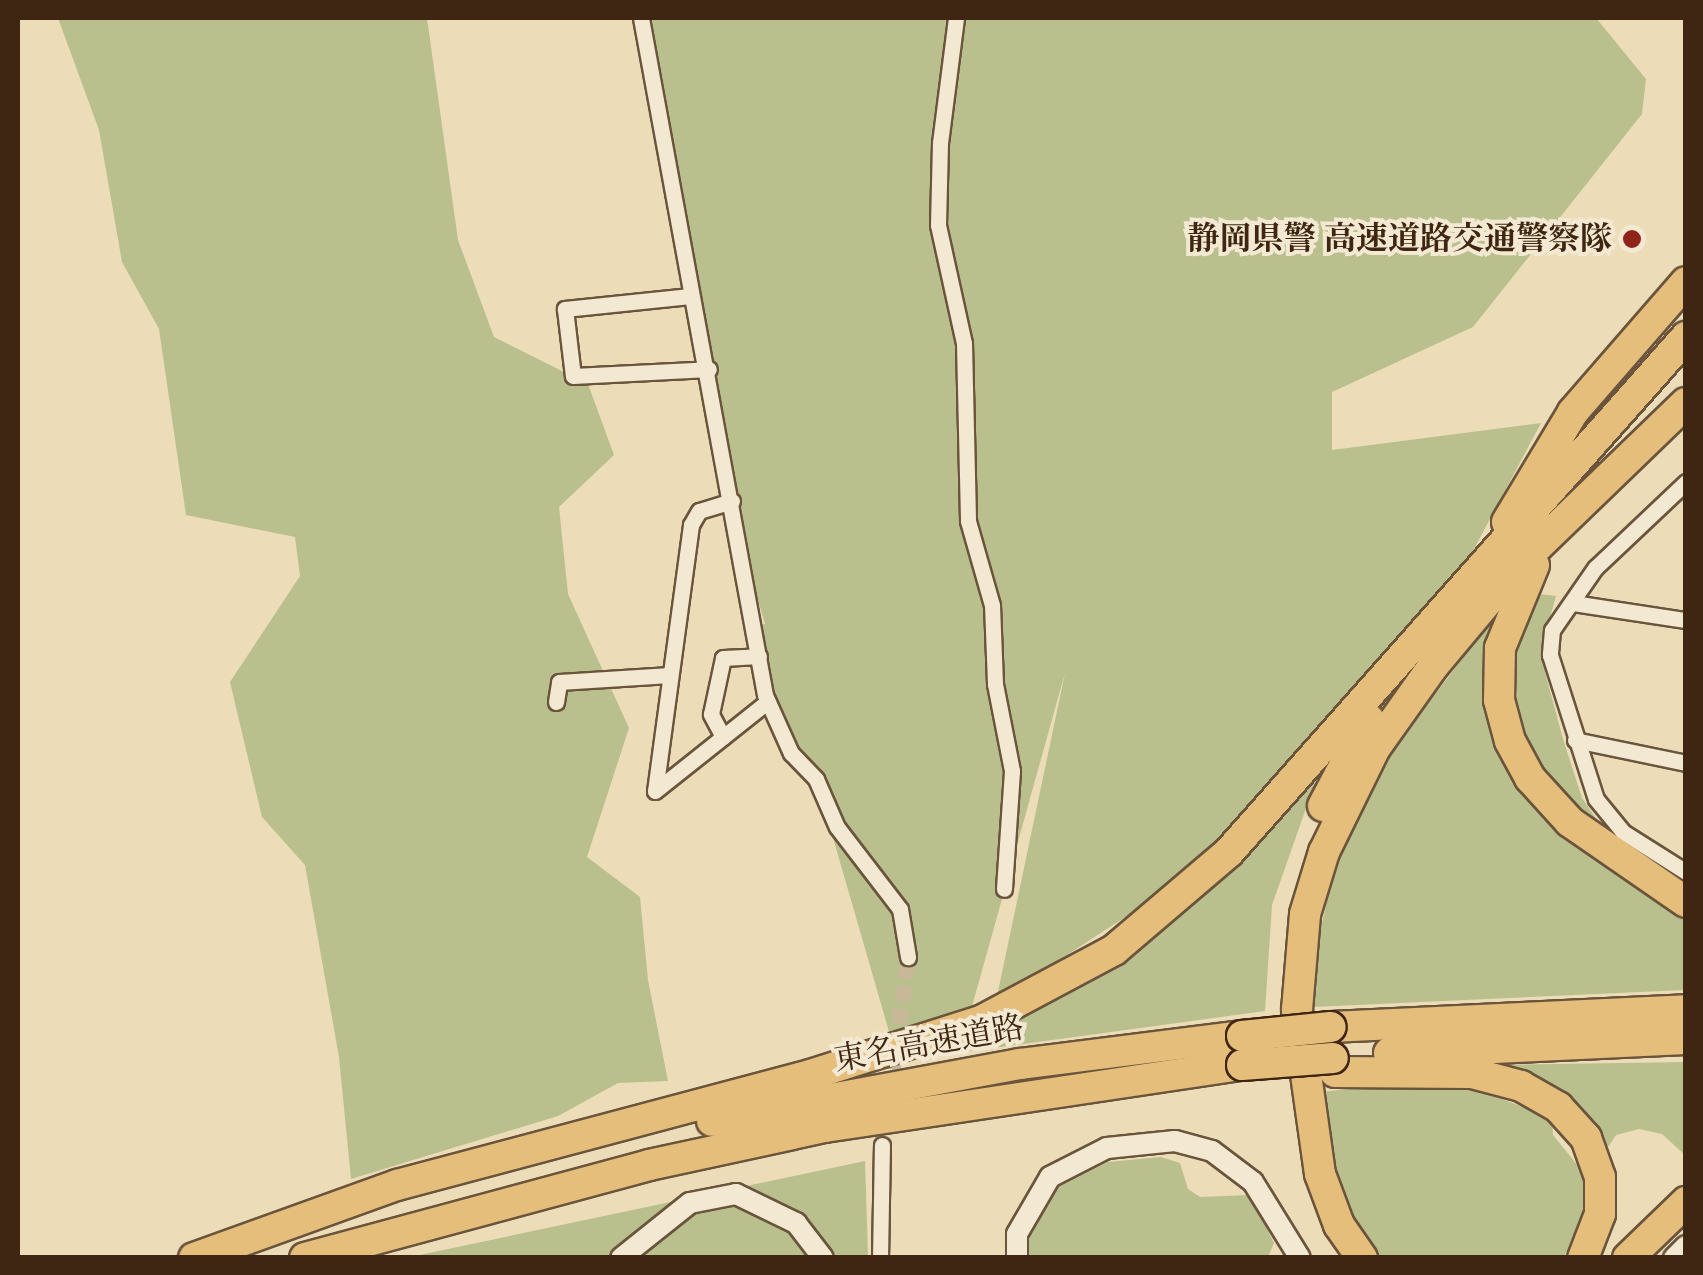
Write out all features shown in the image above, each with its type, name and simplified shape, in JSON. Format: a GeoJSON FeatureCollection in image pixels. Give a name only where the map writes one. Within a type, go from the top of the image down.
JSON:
{"type":"FeatureCollection","features":[{"type":"Feature","properties":{"kind":"highway"},"geometry":{"type":"LineString","coordinates":[[1484,564],[1556,435],[1686,282]]}},
{"type":"Feature","properties":{"kind":"highway"},"geometry":{"type":"LineString","coordinates":[[194,1258],[398,1185],[908,1045],[1036,996],[1114,950],[1196,884],[1414,649],[1484,564],[1686,337]]}},
{"type":"Feature","properties":{"kind":"highway"},"geometry":{"type":"LineString","coordinates":[[1362,1258],[1328,1203],[1312,1141],[1297,1010],[1308,900],[1338,817],[1375,748],[1461,630],[1686,402]]}},
{"type":"Feature","properties":{"kind":"highway"},"geometry":{"type":"LineString","coordinates":[[1550,536],[1515,601],[1500,648],[1499,700],[1510,741],[1530,778],[1570,822],[1686,902]]}},
{"type":"Feature","properties":{"kind":"highway"},"geometry":{"type":"LineString","coordinates":[[1337,1258],[1318,1224],[1294,1142],[1278,1019],[1282,935],[1306,843],[1345,756],[1414,649]]}},
{"type":"Feature","properties":{"kind":"highway","name":"東名高速道路"},"geometry":{"type":"LineString","coordinates":[[305,1258],[648,1165],[945,1107],[1243,1061],[1332,1027],[1686,1010]]}},
{"type":"Feature","properties":{"kind":"highway","name":"東名高速道路"},"geometry":{"type":"LineString","coordinates":[[202,1258],[629,1138],[982,1070],[1243,1061],[1334,1065],[1686,1039]]}},
{"type":"Feature","properties":{"kind":"highway"},"geometry":{"type":"LineString","coordinates":[[1334,1065],[1472,1073],[1521,1086],[1558,1108],[1586,1138],[1600,1177],[1600,1214],[1583,1258]]}},
{"type":"Feature","properties":{"kind":"highway"},"geometry":{"type":"LineString","coordinates":[[1628,1258],[1686,1202]]}},
{"type":"Feature","properties":{"kind":"street"},"geometry":{"type":"LineString","coordinates":[[642,18],[690,296],[709,369],[768,701],[837,826],[894,898],[908,957]]}},
{"type":"Feature","properties":{"kind":"street"},"geometry":{"type":"LineString","coordinates":[[956,18],[940,143],[938,225],[964,343],[968,521],[992,606],[995,684],[1012,771],[1004,889]]}},
{"type":"Feature","properties":{"kind":"street"},"geometry":{"type":"LineString","coordinates":[[690,296],[565,309],[573,376],[709,369]]}},
{"type":"Feature","properties":{"kind":"street"},"geometry":{"type":"LineString","coordinates":[[1686,482],[1595,568],[1552,630],[1550,655],[1596,799],[1623,832],[1686,872]]}},
{"type":"Feature","properties":{"kind":"street"},"geometry":{"type":"LineString","coordinates":[[732,501],[699,512],[691,525],[655,791],[768,701]]}},
{"type":"Feature","properties":{"kind":"street"},"geometry":{"type":"LineString","coordinates":[[1572,603],[1686,620]]}},
{"type":"Feature","properties":{"kind":"street"},"geometry":{"type":"LineString","coordinates":[[723,737],[711,714],[722,658],[759,656]]}},
{"type":"Feature","properties":{"kind":"street"},"geometry":{"type":"LineString","coordinates":[[556,702],[559,682],[670,675]]}},
{"type":"Feature","properties":{"kind":"street"},"geometry":{"type":"LineString","coordinates":[[1576,740],[1686,763]]}},
{"type":"Feature","properties":{"kind":"street"},"geometry":{"type":"LineString","coordinates":[[1018,1258],[1018,1234],[1050,1177],[1107,1148],[1175,1142],[1212,1151],[1254,1182],[1300,1258]]}},
{"type":"Feature","properties":{"kind":"street"},"geometry":{"type":"LineString","coordinates":[[880,1258],[882,1145]]}},
{"type":"Feature","properties":{"kind":"street"},"geometry":{"type":"LineString","coordinates":[[621,1258],[690,1203],[736,1194],[796,1224],[822,1258]]}},
{"type":"Feature","properties":{"kind":"street"},"geometry":{"type":"LineString","coordinates":[[1674,1258],[1686,1246]]}},
{"type":"Feature","properties":{"kind":"green space"},"geometry":{"type":"Polygon","coordinates":[[[58,18],[427,18],[458,240],[494,337],[588,384],[614,455],[559,507],[568,594],[629,728],[587,857],[640,897],[648,980],[668,1081],[618,1083],[558,1116],[351,1179],[339,1057],[305,865],[262,817],[230,682],[300,576],[295,537],[186,515],[159,329],[122,262],[99,130],[58,18]]]}},
{"type":"Feature","properties":{"kind":"green space"},"geometry":{"type":"Polygon","coordinates":[[[642,18],[1596,18],[1646,79],[1642,114],[1473,327],[1332,392],[1332,450],[1541,423],[1433,626],[1193,873],[996,1001],[1065,673],[971,1010],[890,1035],[816,779],[792,751],[770,703],[754,626],[765,624],[736,527],[642,18]]]}},
{"type":"Feature","properties":{"kind":"green space"},"geometry":{"type":"Polygon","coordinates":[[[1539,594],[1556,596],[1544,639],[1545,672],[1563,739],[1582,798],[1608,836],[1574,810],[1523,744],[1507,678],[1520,620],[1539,594]]]}},
{"type":"Feature","properties":{"kind":"green space"},"geometry":{"type":"Polygon","coordinates":[[[1492,620],[1483,666],[1486,709],[1570,837],[1685,915],[1685,990],[1313,1007],[1312,967],[1337,857],[1390,753],[1492,620]]]}},
{"type":"Feature","properties":{"kind":"green space"},"geometry":{"type":"Polygon","coordinates":[[[1317,777],[1272,905],[1265,1011],[928,1057],[994,1034],[1111,967],[1205,893],[1317,777]]]}},
{"type":"Feature","properties":{"kind":"green space"},"geometry":{"type":"Polygon","coordinates":[[[1685,1062],[1685,1155],[1662,1134],[1639,1129],[1616,1135],[1608,1147],[1578,1104],[1490,1065],[1685,1062]]]}},
{"type":"Feature","properties":{"kind":"green space"},"geometry":{"type":"Polygon","coordinates":[[[1402,1083],[1480,1090],[1552,1119],[1553,1135],[1584,1173],[1586,1196],[1583,1224],[1563,1258],[1381,1257],[1365,1241],[1336,1185],[1321,1092],[1402,1083]]]}},
{"type":"Feature","properties":{"kind":"green space"},"geometry":{"type":"Polygon","coordinates":[[[1161,1157],[1180,1163],[1188,1189],[1200,1197],[1250,1195],[1274,1243],[1268,1257],[1025,1258],[1024,1240],[1049,1192],[1108,1162],[1161,1157]]]}},
{"type":"Feature","properties":{"kind":"green space"},"geometry":{"type":"Polygon","coordinates":[[[865,1161],[868,1257],[410,1257],[865,1161]]]}},
{"type":"Feature","properties":{"kind":"tunnel"},"geometry":{"type":"LineString","coordinates":[[890,1092],[908,957]]}},
{"type":"Feature","properties":{"kind":"place","name":"静岡県警 高速道路交通警察隊"},"geometry":{"type":"Point","coordinates":[1632,239]}}]}
